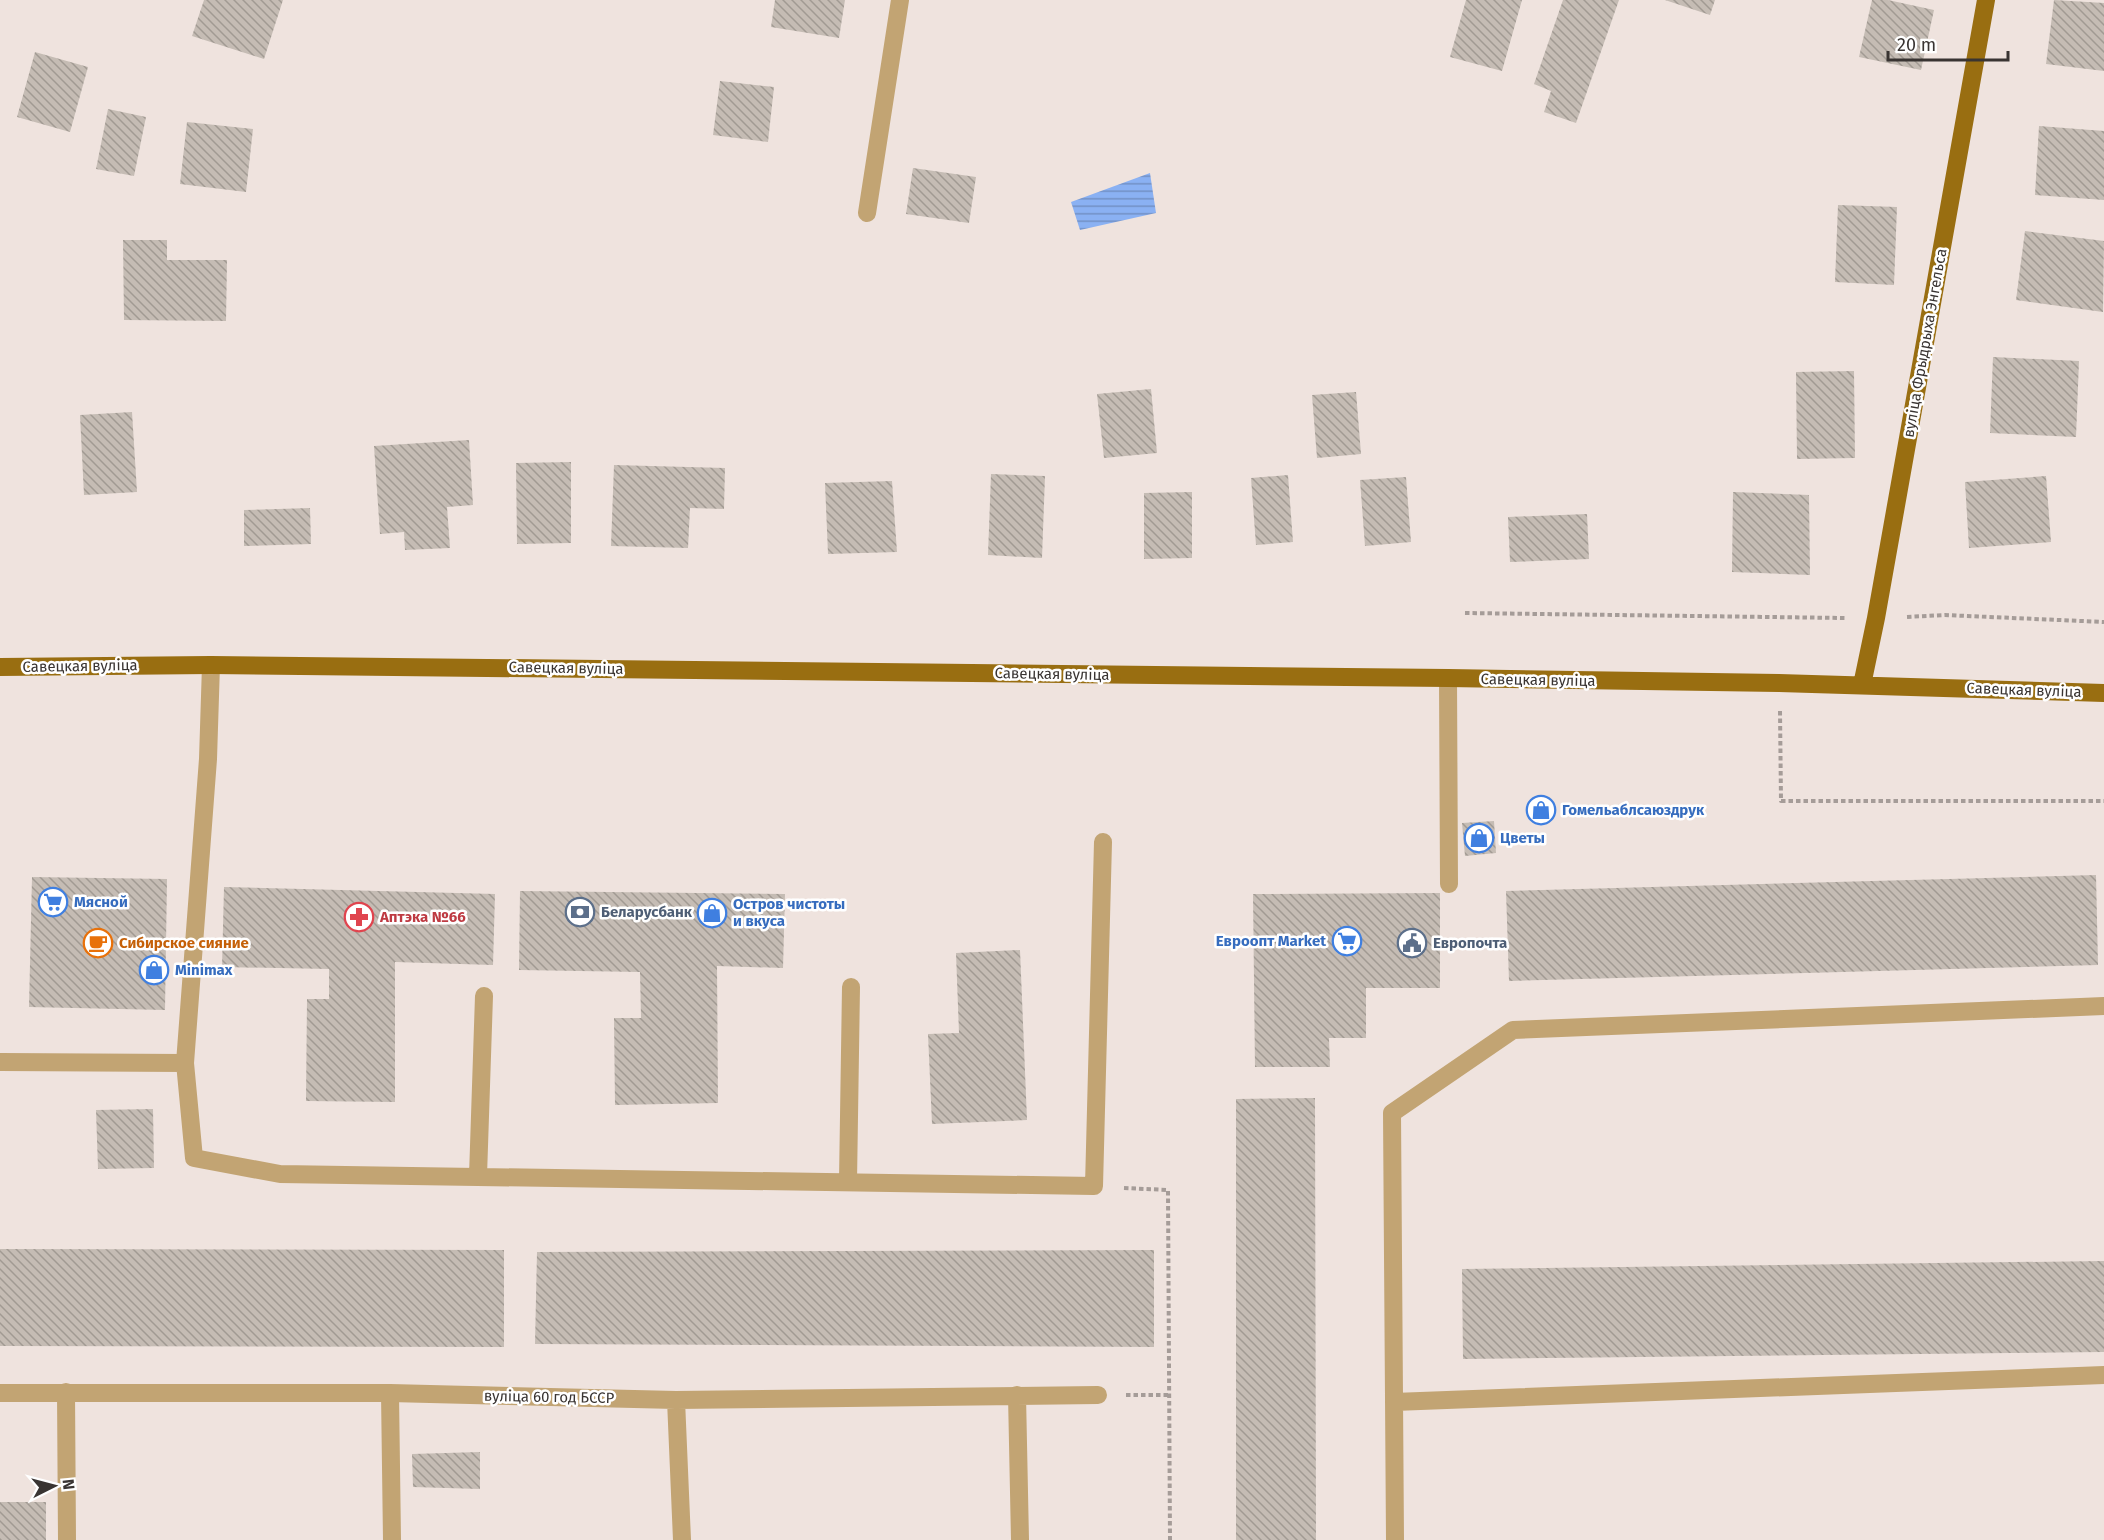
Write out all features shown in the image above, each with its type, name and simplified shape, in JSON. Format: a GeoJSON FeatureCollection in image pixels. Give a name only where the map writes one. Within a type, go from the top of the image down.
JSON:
{"type":"FeatureCollection","features":[{"type":"Feature","properties":{"kind":"main road","name":"вуліца Фрыдрыха Энгельса"},"geometry":{"type":"LineString","coordinates":[[1862,685],[1876,618],[1986,0]]}},
{"type":"Feature","properties":{"kind":"main road","name":"Савецкая вуліца"},"geometry":{"type":"LineString","coordinates":[[0,667],[211,664],[1448,678],[1779,683],[2104,693]]}},
{"type":"Feature","properties":{"kind":"street"},"geometry":{"type":"LineString","coordinates":[[867,213],[900,0]]}},
{"type":"Feature","properties":{"kind":"street"},"geometry":{"type":"LineString","coordinates":[[211,664],[208,759],[185,1063],[194,1158],[280,1173],[1094,1186],[1103,842]]}},
{"type":"Feature","properties":{"kind":"street"},"geometry":{"type":"LineString","coordinates":[[1448,678],[1449,884]]}},
{"type":"Feature","properties":{"kind":"street"},"geometry":{"type":"LineString","coordinates":[[848,1182],[851,987]]}},
{"type":"Feature","properties":{"kind":"street"},"geometry":{"type":"LineString","coordinates":[[478,1176],[484,996]]}},
{"type":"Feature","properties":{"kind":"street"},"geometry":{"type":"LineString","coordinates":[[1395,1540],[1392,1113],[1513,1030],[2104,1006]]}},
{"type":"Feature","properties":{"kind":"street"},"geometry":{"type":"LineString","coordinates":[[0,1062],[185,1063]]}},
{"type":"Feature","properties":{"kind":"street"},"geometry":{"type":"LineString","coordinates":[[1394,1402],[2104,1375]]}},
{"type":"Feature","properties":{"kind":"street"},"geometry":{"type":"LineString","coordinates":[[66,1392],[67,1540]]}},
{"type":"Feature","properties":{"kind":"street","name":"вуліца 60 год БССР"},"geometry":{"type":"LineString","coordinates":[[0,1393],[390,1393],[676,1400],[1098,1395]]}},
{"type":"Feature","properties":{"kind":"street"},"geometry":{"type":"LineString","coordinates":[[390,1393],[392,1540]]}},
{"type":"Feature","properties":{"kind":"street"},"geometry":{"type":"LineString","coordinates":[[1017,1395],[1020,1540]]}},
{"type":"Feature","properties":{"kind":"street"},"geometry":{"type":"LineString","coordinates":[[676,1400],[682,1540]]}},
{"type":"Feature","properties":{"kind":"path"},"geometry":{"type":"LineString","coordinates":[[1465,612],[1876,618],[1945,615],[2104,622]]}},
{"type":"Feature","properties":{"kind":"path"},"geometry":{"type":"LineString","coordinates":[[1779,683],[1781,801],[2104,801]]}},
{"type":"Feature","properties":{"kind":"path"},"geometry":{"type":"LineString","coordinates":[[1094,1186],[1168,1190],[1170,1540]]}},
{"type":"Feature","properties":{"kind":"path"},"geometry":{"type":"LineString","coordinates":[[1098,1395],[1168,1395]]}},
{"type":"Feature","properties":{"kind":"water"},"geometry":{"type":"Polygon","coordinates":[[[1150,173],[1156,213],[1080,230],[1071,202],[1150,173]]]}},
{"type":"Feature","properties":{"kind":"building"},"geometry":{"type":"Polygon","coordinates":[[[204,0],[283,0],[264,59],[192,36],[204,0]]]}},
{"type":"Feature","properties":{"kind":"building"},"geometry":{"type":"Polygon","coordinates":[[[775,0],[845,0],[839,38],[771,27],[775,0]]]}},
{"type":"Feature","properties":{"kind":"building"},"geometry":{"type":"Polygon","coordinates":[[[1466,0],[1522,0],[1502,71],[1450,57],[1466,0]]]}},
{"type":"Feature","properties":{"kind":"building"},"geometry":{"type":"Polygon","coordinates":[[[1563,0],[1619,0],[1576,123],[1544,112],[1551,91],[1534,84],[1563,0]]]}},
{"type":"Feature","properties":{"kind":"building"},"geometry":{"type":"Polygon","coordinates":[[[1665,0],[1715,0],[1710,15],[1665,0]]]}},
{"type":"Feature","properties":{"kind":"building"},"geometry":{"type":"Polygon","coordinates":[[[1872,0],[1888,0],[1934,10],[1921,70],[1859,57],[1872,0]]]}},
{"type":"Feature","properties":{"kind":"building"},"geometry":{"type":"Polygon","coordinates":[[[2054,0],[2104,3],[2104,71],[2046,64],[2054,0]]]}},
{"type":"Feature","properties":{"kind":"building"},"geometry":{"type":"Polygon","coordinates":[[[35,52],[88,67],[70,132],[17,117],[35,52]]]}},
{"type":"Feature","properties":{"kind":"building"},"geometry":{"type":"Polygon","coordinates":[[[720,81],[774,87],[768,142],[713,135],[720,81]]]}},
{"type":"Feature","properties":{"kind":"building"},"geometry":{"type":"Polygon","coordinates":[[[108,109],[146,117],[134,176],[96,169],[108,109]]]}},
{"type":"Feature","properties":{"kind":"building"},"geometry":{"type":"Polygon","coordinates":[[[187,122],[253,129],[246,192],[180,184],[187,122]]]}},
{"type":"Feature","properties":{"kind":"building"},"geometry":{"type":"Polygon","coordinates":[[[2039,126],[2104,131],[2104,200],[2035,195],[2039,126]]]}},
{"type":"Feature","properties":{"kind":"building"},"geometry":{"type":"Polygon","coordinates":[[[913,168],[976,177],[969,223],[906,214],[913,168]]]}},
{"type":"Feature","properties":{"kind":"building"},"geometry":{"type":"Polygon","coordinates":[[[1838,205],[1897,207],[1894,285],[1835,282],[1838,205]]]}},
{"type":"Feature","properties":{"kind":"building"},"geometry":{"type":"Polygon","coordinates":[[[2025,231],[2104,241],[2103,312],[2016,300],[2025,231]]]}},
{"type":"Feature","properties":{"kind":"building"},"geometry":{"type":"Polygon","coordinates":[[[123,240],[167,240],[167,260],[227,260],[226,321],[124,320],[123,240]]]}},
{"type":"Feature","properties":{"kind":"building"},"geometry":{"type":"Polygon","coordinates":[[[1993,357],[2079,361],[2076,437],[1990,433],[1993,357]]]}},
{"type":"Feature","properties":{"kind":"building"},"geometry":{"type":"Polygon","coordinates":[[[1854,371],[1855,458],[1797,459],[1796,372],[1854,371]]]}},
{"type":"Feature","properties":{"kind":"building"},"geometry":{"type":"Polygon","coordinates":[[[1151,389],[1157,453],[1104,458],[1097,394],[1151,389]]]}},
{"type":"Feature","properties":{"kind":"building"},"geometry":{"type":"Polygon","coordinates":[[[1356,392],[1361,454],[1317,458],[1312,395],[1356,392]]]}},
{"type":"Feature","properties":{"kind":"building"},"geometry":{"type":"Polygon","coordinates":[[[132,412],[137,492],[84,495],[80,415],[132,412]]]}},
{"type":"Feature","properties":{"kind":"building"},"geometry":{"type":"Polygon","coordinates":[[[469,440],[473,505],[447,507],[450,548],[405,550],[404,532],[380,534],[374,446],[469,440]]]}},
{"type":"Feature","properties":{"kind":"building"},"geometry":{"type":"Polygon","coordinates":[[[571,462],[571,543],[517,544],[516,463],[571,462]]]}},
{"type":"Feature","properties":{"kind":"building"},"geometry":{"type":"Polygon","coordinates":[[[614,465],[725,468],[724,509],[690,508],[688,548],[611,546],[614,465]]]}},
{"type":"Feature","properties":{"kind":"building"},"geometry":{"type":"Polygon","coordinates":[[[991,474],[1045,476],[1042,558],[988,555],[991,474]]]}},
{"type":"Feature","properties":{"kind":"building"},"geometry":{"type":"Polygon","coordinates":[[[1288,475],[1293,542],[1256,545],[1251,478],[1288,475]]]}},
{"type":"Feature","properties":{"kind":"building"},"geometry":{"type":"Polygon","coordinates":[[[2046,476],[2051,542],[1969,548],[1965,482],[2046,476]]]}},
{"type":"Feature","properties":{"kind":"building"},"geometry":{"type":"Polygon","coordinates":[[[1406,477],[1411,542],[1365,546],[1360,480],[1406,477]]]}},
{"type":"Feature","properties":{"kind":"building"},"geometry":{"type":"Polygon","coordinates":[[[892,481],[897,552],[828,554],[825,483],[892,481]]]}},
{"type":"Feature","properties":{"kind":"building"},"geometry":{"type":"Polygon","coordinates":[[[1192,492],[1192,558],[1144,559],[1144,493],[1192,492]]]}},
{"type":"Feature","properties":{"kind":"building"},"geometry":{"type":"Polygon","coordinates":[[[1733,492],[1809,495],[1810,575],[1732,572],[1733,492]]]}},
{"type":"Feature","properties":{"kind":"building"},"geometry":{"type":"Polygon","coordinates":[[[310,508],[311,544],[244,546],[244,510],[310,508]]]}},
{"type":"Feature","properties":{"kind":"building"},"geometry":{"type":"Polygon","coordinates":[[[1587,514],[1589,559],[1510,562],[1508,517],[1587,514]]]}},
{"type":"Feature","properties":{"kind":"building","name":"Цветы"},"geometry":{"type":"Polygon","coordinates":[[[1494,821],[1496,853],[1465,856],[1462,823],[1494,821]]]}},
{"type":"Feature","properties":{"kind":"building"},"geometry":{"type":"Polygon","coordinates":[[[2096,875],[2098,965],[1509,981],[1506,891],[2096,875]]]}},
{"type":"Feature","properties":{"kind":"building","name":"Сибирское сияние"},"geometry":{"type":"Polygon","coordinates":[[[32,877],[167,879],[165,1010],[29,1007],[32,877]]]}},
{"type":"Feature","properties":{"kind":"building"},"geometry":{"type":"Polygon","coordinates":[[[224,887],[495,894],[493,965],[395,962],[395,1102],[306,1101],[307,999],[329,999],[329,969],[222,967],[224,887]]]}},
{"type":"Feature","properties":{"kind":"building"},"geometry":{"type":"Polygon","coordinates":[[[520,891],[785,894],[783,968],[717,966],[718,1103],[615,1105],[614,1018],[641,1018],[640,972],[519,970],[520,891]]]}},
{"type":"Feature","properties":{"kind":"building","name":"Евроопт Market"},"geometry":{"type":"Polygon","coordinates":[[[1440,893],[1440,988],[1366,988],[1366,1038],[1329,1038],[1330,1067],[1255,1067],[1253,894],[1440,893]]]}},
{"type":"Feature","properties":{"kind":"building"},"geometry":{"type":"Polygon","coordinates":[[[1020,950],[1027,1120],[932,1124],[928,1034],[959,1033],[956,953],[1020,950]]]}},
{"type":"Feature","properties":{"kind":"building"},"geometry":{"type":"Polygon","coordinates":[[[1315,1098],[1316,1540],[1236,1540],[1236,1099],[1315,1098]]]}},
{"type":"Feature","properties":{"kind":"building"},"geometry":{"type":"Polygon","coordinates":[[[153,1109],[154,1168],[98,1169],[96,1110],[153,1109]]]}},
{"type":"Feature","properties":{"kind":"building"},"geometry":{"type":"Polygon","coordinates":[[[0,1249],[504,1250],[504,1347],[0,1346],[0,1249]]]}},
{"type":"Feature","properties":{"kind":"building"},"geometry":{"type":"Polygon","coordinates":[[[1154,1250],[1154,1347],[535,1344],[537,1252],[1154,1250]]]}},
{"type":"Feature","properties":{"kind":"building"},"geometry":{"type":"Polygon","coordinates":[[[2104,1261],[2104,1352],[1463,1359],[1462,1269],[2104,1261]]]}},
{"type":"Feature","properties":{"kind":"building"},"geometry":{"type":"Polygon","coordinates":[[[480,1452],[480,1489],[413,1487],[412,1454],[480,1452]]]}},
{"type":"Feature","properties":{"kind":"building"},"geometry":{"type":"Polygon","coordinates":[[[0,1502],[46,1502],[46,1540],[0,1540],[0,1502]]]}},
{"type":"Feature","properties":{"kind":"place","name":"Гомельаблсаюздрук"},"geometry":{"type":"Point","coordinates":[1541,810]}},
{"type":"Feature","properties":{"kind":"place","name":"Цветы"},"geometry":{"type":"Point","coordinates":[1479,838]}},
{"type":"Feature","properties":{"kind":"place","name":"Мясной"},"geometry":{"type":"Point","coordinates":[53,902]}},
{"type":"Feature","properties":{"kind":"place","name":"Беларусбанк"},"geometry":{"type":"Point","coordinates":[580,912]}},
{"type":"Feature","properties":{"kind":"place","name":"Остров чистоты и вкуса"},"geometry":{"type":"Point","coordinates":[712,913]}},
{"type":"Feature","properties":{"kind":"place","name":"Аптэка №66"},"geometry":{"type":"Point","coordinates":[359,917]}},
{"type":"Feature","properties":{"kind":"place","name":"Евроопт Market"},"geometry":{"type":"Point","coordinates":[1347,941]}},
{"type":"Feature","properties":{"kind":"place","name":"Сибирское сияние"},"geometry":{"type":"Point","coordinates":[98,943]}},
{"type":"Feature","properties":{"kind":"place","name":"Европочта"},"geometry":{"type":"Point","coordinates":[1412,943]}},
{"type":"Feature","properties":{"kind":"place","name":"Minimax"},"geometry":{"type":"Point","coordinates":[154,970]}}]}
